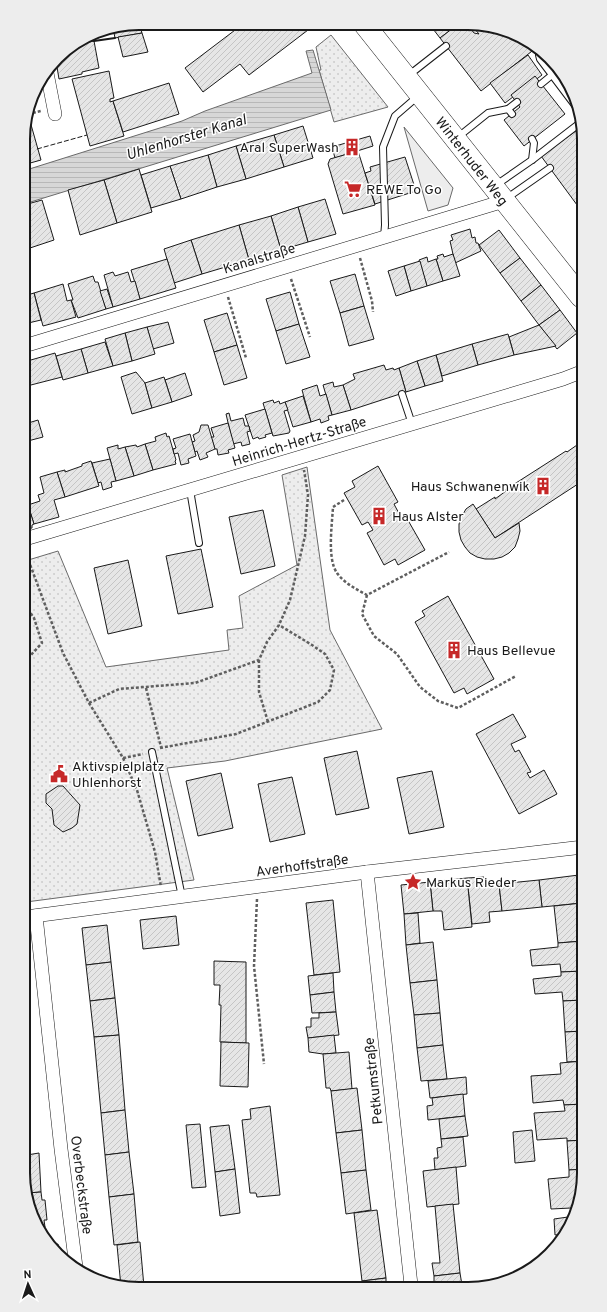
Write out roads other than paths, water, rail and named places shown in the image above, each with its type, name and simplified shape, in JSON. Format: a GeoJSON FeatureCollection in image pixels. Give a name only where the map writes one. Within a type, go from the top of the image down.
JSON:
{"type":"FeatureCollection","features":[{"type":"Feature","properties":{"kind":"main road","name":"Winterhuder Weg"},"geometry":{"type":"LineString","coordinates":[[369,30],[577,292]]}},
{"type":"Feature","properties":{"kind":"street"},"geometry":{"type":"LineString","coordinates":[[48,79],[54,114]]}},
{"type":"Feature","properties":{"kind":"street","name":"Kanalstraße"},"geometry":{"type":"LineString","coordinates":[[30,344],[384,237],[499,194]]}},
{"type":"Feature","properties":{"kind":"street","name":"Heinrich-Hertz-Straße"},"geometry":{"type":"LineString","coordinates":[[30,538],[577,373]]}},
{"type":"Feature","properties":{"kind":"street","name":"Averhoffstraße"},"geometry":{"type":"LineString","coordinates":[[31,916],[257,888],[367,872],[577,848]]}},
{"type":"Feature","properties":{"kind":"street","name":"Petkumstraße"},"geometry":{"type":"LineString","coordinates":[[367,872],[411,1282]]}},
{"type":"Feature","properties":{"kind":"street","name":"Overbeckstraße"},"geometry":{"type":"LineString","coordinates":[[31,916],[75,1261]]}},
{"type":"Feature","properties":{"kind":"lane"},"geometry":{"type":"LineString","coordinates":[[406,77],[446,46]]}},
{"type":"Feature","properties":{"kind":"lane"},"geometry":{"type":"LineString","coordinates":[[539,57],[568,96]]}},
{"type":"Feature","properties":{"kind":"lane"},"geometry":{"type":"LineString","coordinates":[[541,84],[552,75]]}},
{"type":"Feature","properties":{"kind":"lane"},"geometry":{"type":"LineString","coordinates":[[384,237],[384,147],[394,116],[420,95]]}},
{"type":"Feature","properties":{"kind":"lane"},"geometry":{"type":"LineString","coordinates":[[455,139],[488,113],[510,111],[517,102]]}},
{"type":"Feature","properties":{"kind":"lane"},"geometry":{"type":"LineString","coordinates":[[499,194],[532,160],[576,126]]}},
{"type":"Feature","properties":{"kind":"lane"},"geometry":{"type":"LineString","coordinates":[[532,139],[534,143],[532,160]]}},
{"type":"Feature","properties":{"kind":"lane"},"geometry":{"type":"LineString","coordinates":[[499,194],[550,168]]}},
{"type":"Feature","properties":{"kind":"lane"},"geometry":{"type":"LineString","coordinates":[[402,394],[412,424]]}},
{"type":"Feature","properties":{"kind":"lane"},"geometry":{"type":"LineString","coordinates":[[190,490],[199,543]]}},
{"type":"Feature","properties":{"kind":"lane"},"geometry":{"type":"LineString","coordinates":[[152,752],[182,897]]}},
{"type":"Feature","properties":{"kind":"water","name":"Uhlenhorster Kanal"},"geometry":{"type":"Polygon","coordinates":[[[313,50],[331,110],[30,202],[30,169],[182,121],[205,111],[312,73],[306,51],[313,50]]]}},
{"type":"Feature","properties":{"kind":"place","name":"Aral SuperWash"},"geometry":{"type":"Point","coordinates":[352,147]}},
{"type":"Feature","properties":{"kind":"place","name":"REWE To Go"},"geometry":{"type":"Point","coordinates":[353,189]}},
{"type":"Feature","properties":{"kind":"place","name":"Haus Schwanenwik"},"geometry":{"type":"Point","coordinates":[543,486]}},
{"type":"Feature","properties":{"kind":"place","name":"Haus Alster"},"geometry":{"type":"Point","coordinates":[379,516]}},
{"type":"Feature","properties":{"kind":"place","name":"Haus Bellevue"},"geometry":{"type":"Point","coordinates":[454,650]}},
{"type":"Feature","properties":{"kind":"place","name":"Aktivspielplatz Uhlenhorst"},"geometry":{"type":"Point","coordinates":[59,774]}},
{"type":"Feature","properties":{"kind":"place","name":"Markus Rieder"},"geometry":{"type":"Point","coordinates":[413,882]}}]}
